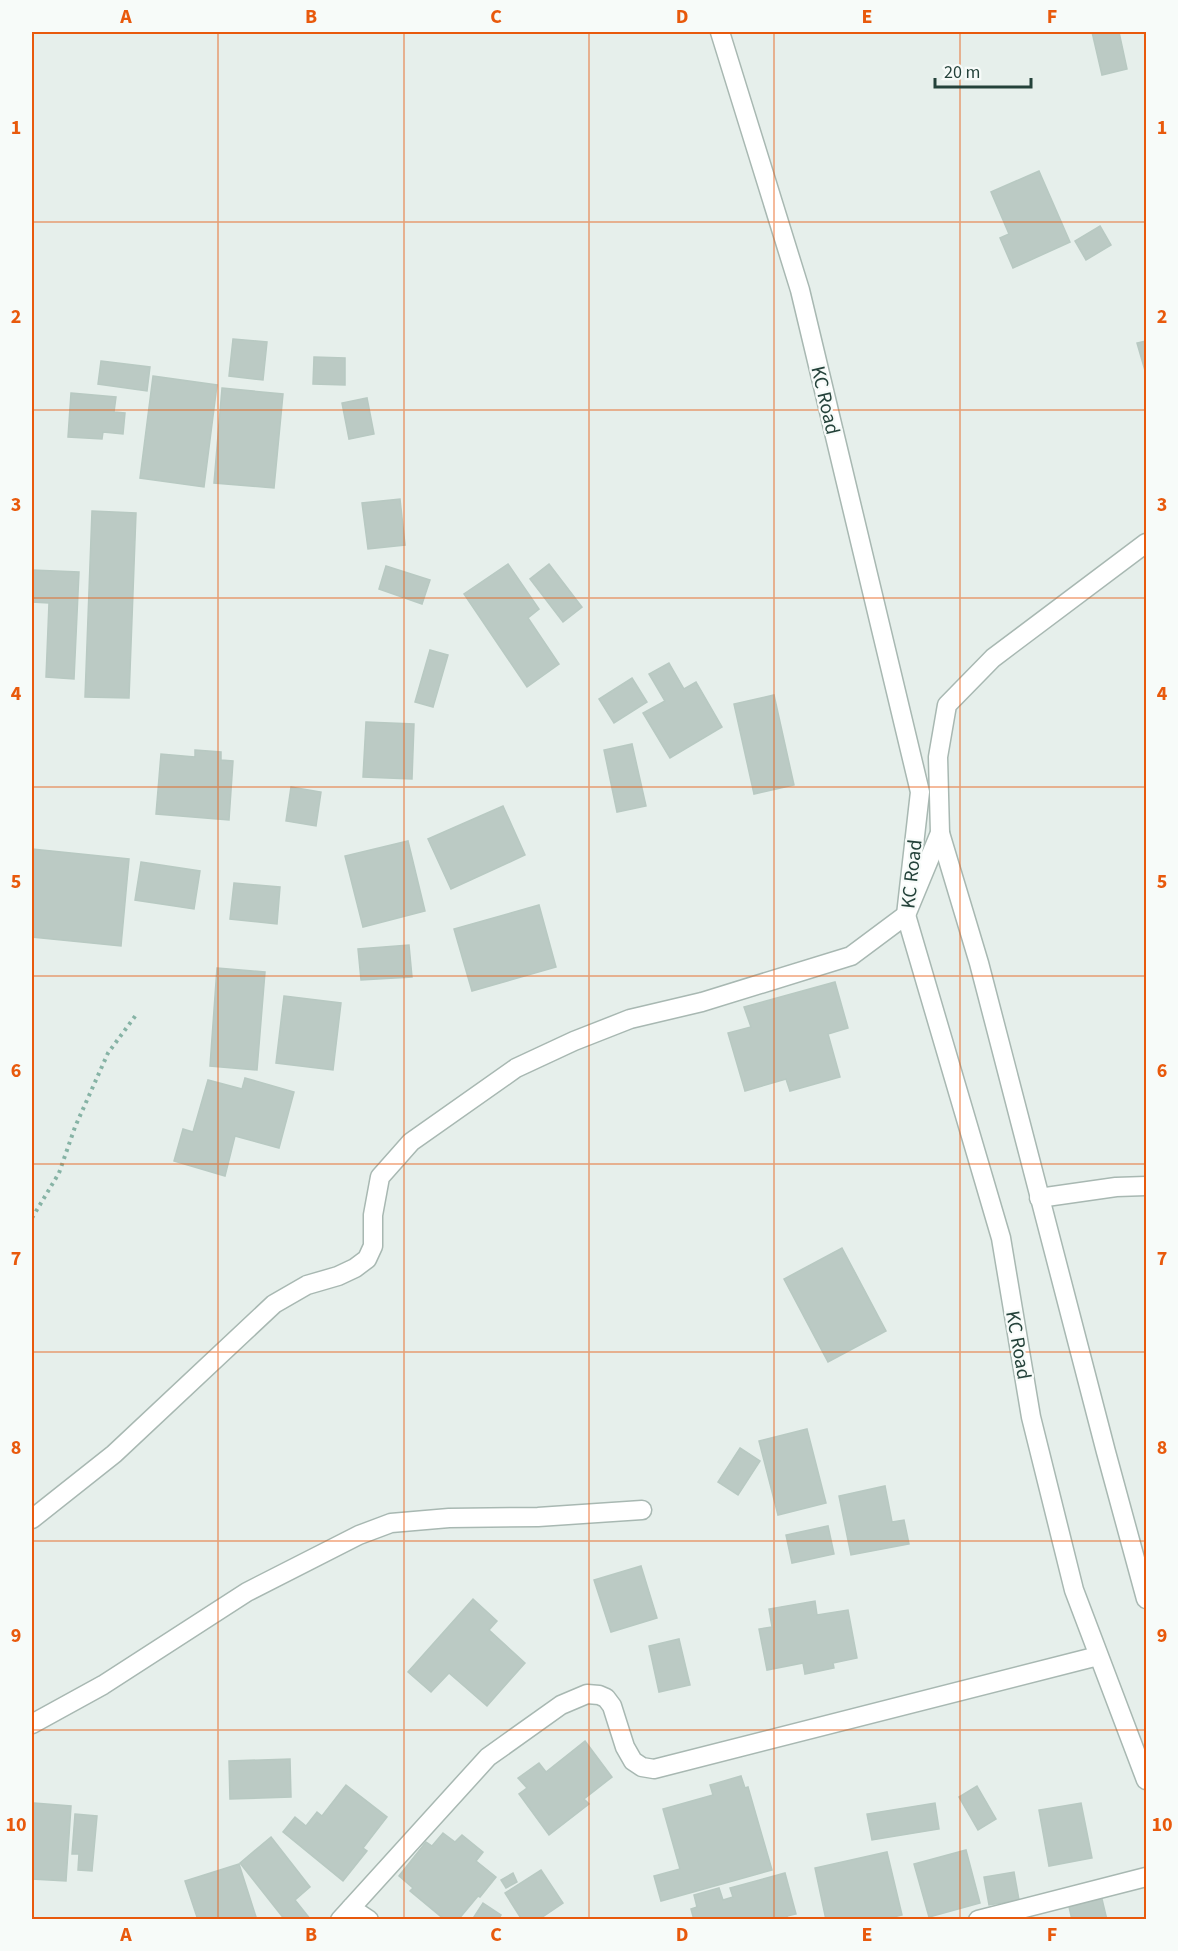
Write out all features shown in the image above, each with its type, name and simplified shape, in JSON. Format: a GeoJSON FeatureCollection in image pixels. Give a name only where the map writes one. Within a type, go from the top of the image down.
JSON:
{"type":"FeatureCollection","features":[{"type":"Feature","properties":{"kind":"street","name":"KC Road"},"geometry":{"type":"LineString","coordinates":[[720,32],[800,290],[920,792],[906,915],[1001,1238],[1031,1417],[1074,1590],[1146,1780]]}},
{"type":"Feature","properties":{"kind":"street"},"geometry":{"type":"LineString","coordinates":[[1146,543],[993,658],[947,705],[938,757],[940,833],[979,963],[1146,1599]]}},
{"type":"Feature","properties":{"kind":"street"},"geometry":{"type":"LineString","coordinates":[[32,1519],[114,1454],[274,1304],[308,1285],[355,1268],[367,1259],[373,1246],[373,1215],[380,1177],[411,1142],[516,1068],[574,1041],[630,1019],[702,1002],[851,956],[906,915],[940,833]]}},
{"type":"Feature","properties":{"kind":"street"},"geometry":{"type":"LineString","coordinates":[[1039,1198],[1116,1187],[1146,1186]]}},
{"type":"Feature","properties":{"kind":"street"},"geometry":{"type":"LineString","coordinates":[[32,1724],[103,1685],[248,1592],[359,1535],[391,1523],[449,1518],[642,1510]]}},
{"type":"Feature","properties":{"kind":"street"},"geometry":{"type":"LineString","coordinates":[[369,1920],[345,1914],[488,1756],[561,1705],[586,1695],[599,1695],[606,1698],[612,1706],[625,1747],[633,1761],[642,1767],[654,1769],[1098,1656]]}},
{"type":"Feature","properties":{"kind":"street"},"geometry":{"type":"LineString","coordinates":[[978,1920],[1146,1877]]}},
{"type":"Feature","properties":{"kind":"path"},"geometry":{"type":"LineString","coordinates":[[32,1218],[60,1173],[75,1127],[108,1053],[136,1015]]}},
{"type":"Feature","properties":{"kind":"building"},"geometry":{"type":"Polygon","coordinates":[[[1092,32],[1119,32],[1127,69],[1102,75],[1092,32]]]}},
{"type":"Feature","properties":{"kind":"building"},"geometry":{"type":"Polygon","coordinates":[[[1039,171],[1070,242],[1013,268],[1000,238],[1009,234],[991,192],[1039,171]]]}},
{"type":"Feature","properties":{"kind":"building"},"geometry":{"type":"Polygon","coordinates":[[[1100,226],[1111,245],[1086,260],[1075,241],[1100,226]]]}},
{"type":"Feature","properties":{"kind":"building"},"geometry":{"type":"Polygon","coordinates":[[[233,339],[267,342],[263,380],[229,376],[233,339]]]}},
{"type":"Feature","properties":{"kind":"building"},"geometry":{"type":"Polygon","coordinates":[[[1146,341],[1146,374],[1137,343],[1146,341]]]}},
{"type":"Feature","properties":{"kind":"building"},"geometry":{"type":"Polygon","coordinates":[[[314,357],[345,358],[345,385],[313,384],[314,357]]]}},
{"type":"Feature","properties":{"kind":"building"},"geometry":{"type":"Polygon","coordinates":[[[101,361],[150,367],[147,391],[98,384],[101,361]]]}},
{"type":"Feature","properties":{"kind":"building"},"geometry":{"type":"Polygon","coordinates":[[[153,376],[217,385],[204,487],[140,478],[153,376]]]}},
{"type":"Feature","properties":{"kind":"building"},"geometry":{"type":"Polygon","coordinates":[[[222,388],[283,394],[274,488],[214,483],[222,388]]]}},
{"type":"Feature","properties":{"kind":"building"},"geometry":{"type":"Polygon","coordinates":[[[71,393],[116,397],[114,412],[125,413],[123,434],[103,432],[102,439],[68,437],[71,393]]]}},
{"type":"Feature","properties":{"kind":"building"},"geometry":{"type":"Polygon","coordinates":[[[367,398],[374,434],[349,439],[342,403],[367,398]]]}},
{"type":"Feature","properties":{"kind":"building"},"geometry":{"type":"Polygon","coordinates":[[[400,499],[405,545],[368,549],[362,503],[400,499]]]}},
{"type":"Feature","properties":{"kind":"building"},"geometry":{"type":"Polygon","coordinates":[[[92,511],[136,513],[129,698],[85,697],[92,511]]]}},
{"type":"Feature","properties":{"kind":"building"},"geometry":{"type":"Polygon","coordinates":[[[508,564],[539,609],[528,618],[559,664],[527,687],[464,594],[508,564]]]}},
{"type":"Feature","properties":{"kind":"building"},"geometry":{"type":"Polygon","coordinates":[[[549,564],[582,607],[563,622],[530,579],[549,564]]]}},
{"type":"Feature","properties":{"kind":"building"},"geometry":{"type":"Polygon","coordinates":[[[386,566],[430,580],[422,604],[379,589],[386,566]]]}},
{"type":"Feature","properties":{"kind":"building"},"geometry":{"type":"Polygon","coordinates":[[[32,570],[79,572],[74,679],[46,677],[49,603],[32,602],[32,570]]]}},
{"type":"Feature","properties":{"kind":"building"},"geometry":{"type":"Polygon","coordinates":[[[430,650],[448,655],[433,707],[415,702],[430,650]]]}},
{"type":"Feature","properties":{"kind":"building"},"geometry":{"type":"Polygon","coordinates":[[[669,663],[684,689],[696,682],[722,727],[670,758],[643,713],[665,701],[649,674],[669,663]]]}},
{"type":"Feature","properties":{"kind":"building"},"geometry":{"type":"Polygon","coordinates":[[[632,678],[647,702],[614,723],[599,699],[632,678]]]}},
{"type":"Feature","properties":{"kind":"building"},"geometry":{"type":"Polygon","coordinates":[[[774,695],[794,785],[754,794],[734,704],[774,695]]]}},
{"type":"Feature","properties":{"kind":"building"},"geometry":{"type":"Polygon","coordinates":[[[366,722],[414,724],[412,779],[363,777],[366,722]]]}},
{"type":"Feature","properties":{"kind":"building"},"geometry":{"type":"Polygon","coordinates":[[[632,744],[646,806],[617,812],[604,750],[632,744]]]}},
{"type":"Feature","properties":{"kind":"building"},"geometry":{"type":"Polygon","coordinates":[[[195,750],[221,752],[221,760],[233,761],[229,820],[156,814],[161,754],[195,757],[195,750]]]}},
{"type":"Feature","properties":{"kind":"building"},"geometry":{"type":"Polygon","coordinates":[[[291,787],[321,792],[316,826],[286,821],[291,787]]]}},
{"type":"Feature","properties":{"kind":"building"},"geometry":{"type":"Polygon","coordinates":[[[503,806],[525,855],[451,889],[428,839],[503,806]]]}},
{"type":"Feature","properties":{"kind":"building"},"geometry":{"type":"Polygon","coordinates":[[[408,841],[425,911],[363,927],[345,856],[408,841]]]}},
{"type":"Feature","properties":{"kind":"building"},"geometry":{"type":"Polygon","coordinates":[[[32,849],[129,859],[121,946],[32,937],[32,849]]]}},
{"type":"Feature","properties":{"kind":"building"},"geometry":{"type":"Polygon","coordinates":[[[141,862],[200,871],[194,909],[135,900],[141,862]]]}},
{"type":"Feature","properties":{"kind":"building"},"geometry":{"type":"Polygon","coordinates":[[[234,883],[280,887],[277,924],[230,919],[234,883]]]}},
{"type":"Feature","properties":{"kind":"building"},"geometry":{"type":"Polygon","coordinates":[[[539,905],[556,967],[472,991],[454,929],[539,905]]]}},
{"type":"Feature","properties":{"kind":"building"},"geometry":{"type":"Polygon","coordinates":[[[409,945],[412,977],[361,980],[358,949],[409,945]]]}},
{"type":"Feature","properties":{"kind":"building"},"geometry":{"type":"Polygon","coordinates":[[[217,968],[265,972],[257,1070],[210,1066],[217,968]]]}},
{"type":"Feature","properties":{"kind":"building"},"geometry":{"type":"Polygon","coordinates":[[[835,982],[848,1028],[828,1034],[840,1077],[790,1091],[786,1079],[745,1091],[728,1033],[751,1027],[744,1007],[835,982]]]}},
{"type":"Feature","properties":{"kind":"building"},"geometry":{"type":"Polygon","coordinates":[[[284,996],[341,1003],[333,1070],[276,1063],[284,996]]]}},
{"type":"Feature","properties":{"kind":"building"},"geometry":{"type":"Polygon","coordinates":[[[245,1078],[294,1092],[279,1148],[235,1136],[225,1176],[174,1161],[183,1129],[193,1132],[208,1080],[242,1089],[245,1078]]]}},
{"type":"Feature","properties":{"kind":"building"},"geometry":{"type":"Polygon","coordinates":[[[842,1248],[886,1331],[828,1362],[784,1279],[842,1248]]]}},
{"type":"Feature","properties":{"kind":"building"},"geometry":{"type":"Polygon","coordinates":[[[807,1429],[826,1503],[778,1515],[759,1441],[807,1429]]]}},
{"type":"Feature","properties":{"kind":"building"},"geometry":{"type":"Polygon","coordinates":[[[740,1448],[760,1461],[738,1495],[718,1482],[740,1448]]]}},
{"type":"Feature","properties":{"kind":"building"},"geometry":{"type":"Polygon","coordinates":[[[885,1486],[892,1522],[904,1520],[909,1544],[851,1555],[839,1496],[885,1486]]]}},
{"type":"Feature","properties":{"kind":"building"},"geometry":{"type":"Polygon","coordinates":[[[828,1526],[834,1554],[792,1563],[786,1535],[828,1526]]]}},
{"type":"Feature","properties":{"kind":"building"},"geometry":{"type":"Polygon","coordinates":[[[641,1566],[657,1618],[611,1632],[594,1580],[641,1566]]]}},
{"type":"Feature","properties":{"kind":"building"},"geometry":{"type":"Polygon","coordinates":[[[473,1599],[497,1621],[489,1630],[525,1663],[487,1706],[449,1673],[431,1692],[408,1672],[473,1599]]]}},
{"type":"Feature","properties":{"kind":"building"},"geometry":{"type":"Polygon","coordinates":[[[815,1601],[817,1615],[848,1610],[857,1658],[833,1663],[834,1668],[805,1674],[803,1663],[767,1670],[759,1629],[772,1627],[769,1609],[815,1601]]]}},
{"type":"Feature","properties":{"kind":"building"},"geometry":{"type":"Polygon","coordinates":[[[679,1639],[690,1685],[659,1692],[649,1646],[679,1639]]]}},
{"type":"Feature","properties":{"kind":"building"},"geometry":{"type":"Polygon","coordinates":[[[585,1741],[612,1777],[584,1799],[589,1804],[549,1835],[519,1794],[527,1788],[518,1778],[539,1763],[546,1772],[585,1741]]]}},
{"type":"Feature","properties":{"kind":"building"},"geometry":{"type":"Polygon","coordinates":[[[290,1759],[291,1797],[230,1799],[229,1761],[290,1759]]]}},
{"type":"Feature","properties":{"kind":"building"},"geometry":{"type":"Polygon","coordinates":[[[741,1776],[745,1788],[748,1787],[772,1870],[661,1901],[654,1876],[680,1869],[663,1809],[713,1795],[710,1785],[741,1776]]]}},
{"type":"Feature","properties":{"kind":"building"},"geometry":{"type":"Polygon","coordinates":[[[346,1785],[387,1817],[363,1848],[367,1851],[343,1881],[283,1832],[295,1817],[306,1826],[317,1812],[322,1816],[346,1785]]]}},
{"type":"Feature","properties":{"kind":"building"},"geometry":{"type":"Polygon","coordinates":[[[977,1786],[996,1819],[978,1830],[959,1797],[977,1786]]]}},
{"type":"Feature","properties":{"kind":"building"},"geometry":{"type":"Polygon","coordinates":[[[34,1803],[71,1806],[66,1881],[32,1879],[34,1803]]]}},
{"type":"Feature","properties":{"kind":"building"},"geometry":{"type":"Polygon","coordinates":[[[935,1803],[939,1829],[872,1840],[867,1814],[935,1803]]]}},
{"type":"Feature","properties":{"kind":"building"},"geometry":{"type":"Polygon","coordinates":[[[1081,1803],[1092,1858],[1049,1866],[1039,1810],[1081,1803]]]}},
{"type":"Feature","properties":{"kind":"building"},"geometry":{"type":"Polygon","coordinates":[[[75,1814],[97,1816],[92,1871],[78,1870],[79,1854],[72,1854],[75,1814]]]}},
{"type":"Feature","properties":{"kind":"building"},"geometry":{"type":"Polygon","coordinates":[[[443,1833],[455,1842],[462,1835],[483,1852],[476,1861],[496,1877],[458,1920],[445,1920],[410,1891],[413,1888],[399,1876],[426,1842],[432,1846],[443,1833]]]}},
{"type":"Feature","properties":{"kind":"building"},"geometry":{"type":"Polygon","coordinates":[[[271,1837],[310,1887],[295,1900],[311,1920],[285,1920],[240,1863],[271,1837]]]}},
{"type":"Feature","properties":{"kind":"building"},"geometry":{"type":"Polygon","coordinates":[[[966,1850],[980,1903],[929,1917],[914,1864],[966,1850]]]}},
{"type":"Feature","properties":{"kind":"building"},"geometry":{"type":"Polygon","coordinates":[[[887,1852],[902,1915],[881,1920],[826,1920],[815,1868],[887,1852]]]}},
{"type":"Feature","properties":{"kind":"building"},"geometry":{"type":"Polygon","coordinates":[[[239,1864],[257,1920],[198,1920],[185,1881],[239,1864]]]}},
{"type":"Feature","properties":{"kind":"building"},"geometry":{"type":"Polygon","coordinates":[[[541,1870],[563,1903],[538,1920],[522,1920],[505,1893],[541,1870]]]}},
{"type":"Feature","properties":{"kind":"building"},"geometry":{"type":"Polygon","coordinates":[[[1014,1872],[1019,1900],[989,1905],[984,1877],[1014,1872]]]}},
{"type":"Feature","properties":{"kind":"building"},"geometry":{"type":"Polygon","coordinates":[[[513,1873],[517,1882],[506,1888],[501,1880],[513,1873]]]}},
{"type":"Feature","properties":{"kind":"building"},"geometry":{"type":"Polygon","coordinates":[[[785,1873],[796,1914],[787,1916],[788,1920],[694,1920],[691,1909],[697,1907],[694,1895],[719,1888],[723,1900],[733,1897],[730,1888],[785,1873]]]}},
{"type":"Feature","properties":{"kind":"building"},"geometry":{"type":"Polygon","coordinates":[[[1101,1895],[1107,1920],[1072,1920],[1068,1902],[1101,1895]]]}},
{"type":"Feature","properties":{"kind":"building"},"geometry":{"type":"Polygon","coordinates":[[[483,1903],[501,1915],[498,1920],[472,1920],[483,1903]]]}}]}
